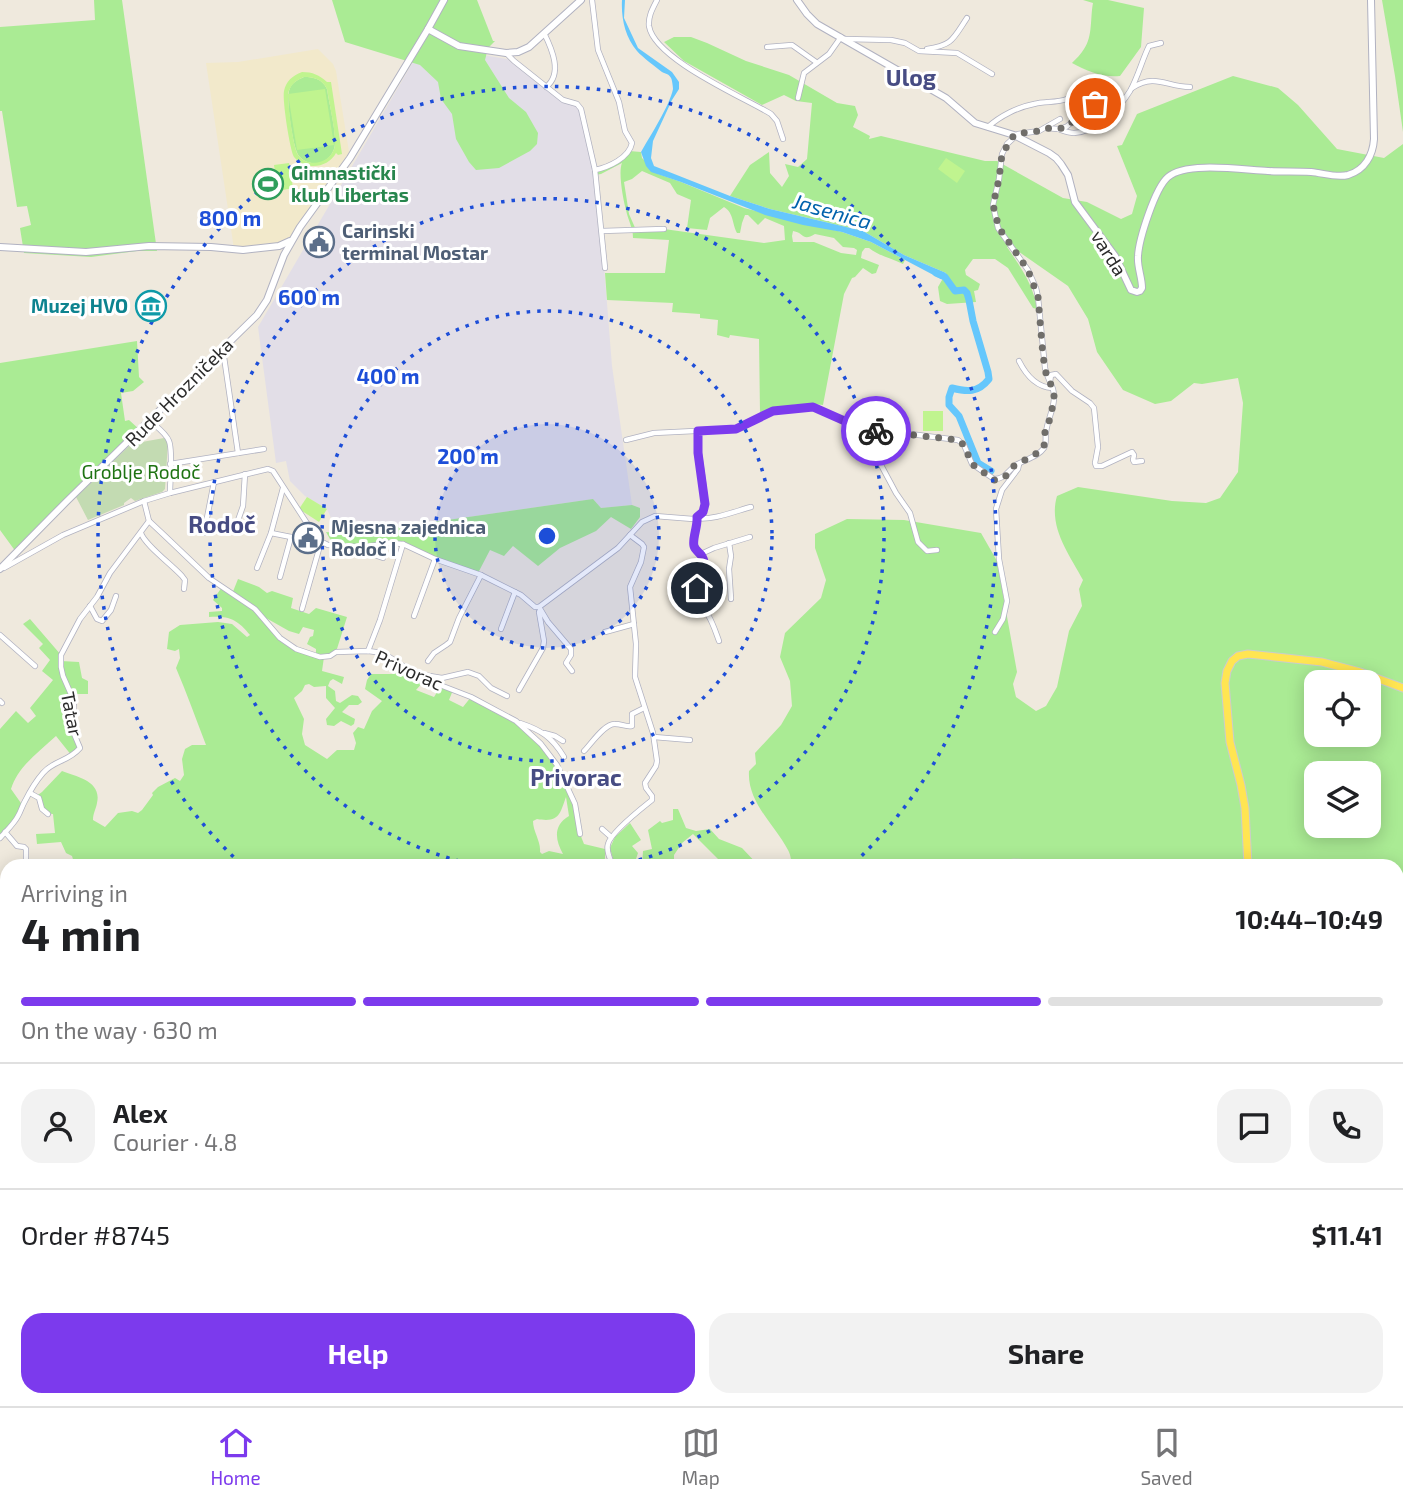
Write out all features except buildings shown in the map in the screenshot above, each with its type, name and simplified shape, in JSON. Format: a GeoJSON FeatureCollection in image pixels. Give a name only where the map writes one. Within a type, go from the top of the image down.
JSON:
{"type":"FeatureCollection","features":[{"type":"Feature","properties":{"kind":"main road"},"geometry":{"type":"LineString","coordinates":[[1248,859],[1244,801],[1230,742],[1227,716],[1226,676],[1232,661],[1238,656],[1248,654],[1310,660],[1360,672],[1403,688]]}},
{"type":"Feature","properties":{"kind":"street"},"geometry":{"type":"LineString","coordinates":[[0,247],[86,252],[149,246],[243,250],[268,248],[289,242],[350,158],[444,0]]}},
{"type":"Feature","properties":{"kind":"street"},"geometry":{"type":"LineString","coordinates":[[428,29],[459,46],[506,53],[524,50],[581,0]]}},
{"type":"Feature","properties":{"kind":"street"},"geometry":{"type":"LineString","coordinates":[[592,0],[598,50],[619,102],[625,131],[632,143],[631,149],[624,156],[595,170]]}},
{"type":"Feature","properties":{"kind":"street"},"geometry":{"type":"LineString","coordinates":[[657,0],[649,19],[650,30],[657,41],[688,68],[771,114],[778,121],[782,139]]}},
{"type":"Feature","properties":{"kind":"street","name":"varda"},"geometry":{"type":"LineString","coordinates":[[797,0],[811,19],[946,99],[971,120],[1014,135],[1049,153],[1068,175],[1075,202],[1115,256],[1131,290],[1135,292],[1142,288],[1138,257],[1142,234],[1157,194],[1171,174],[1192,169],[1224,168],[1342,176],[1365,164],[1372,151],[1374,139],[1371,0]]}},
{"type":"Feature","properties":{"kind":"street"},"geometry":{"type":"LineString","coordinates":[[919,51],[952,41],[967,18]]}},
{"type":"Feature","properties":{"kind":"street"},"geometry":{"type":"LineString","coordinates":[[544,33],[551,46],[554,66],[552,81],[546,87]]}},
{"type":"Feature","properties":{"kind":"street"},"geometry":{"type":"LineString","coordinates":[[798,98],[804,73],[829,54],[843,38],[899,41],[919,51],[957,53],[992,74]]}},
{"type":"Feature","properties":{"kind":"street"},"geometry":{"type":"LineString","coordinates":[[1044,128],[1079,132],[1100,122],[1114,110],[1131,88],[1149,46],[1161,43]]}},
{"type":"Feature","properties":{"kind":"street"},"geometry":{"type":"LineString","coordinates":[[767,47],[792,44],[816,62]]}},
{"type":"Feature","properties":{"kind":"street"},"geometry":{"type":"LineString","coordinates":[[506,53],[562,100],[579,106],[587,129],[595,170],[605,268]]}},
{"type":"Feature","properties":{"kind":"street"},"geometry":{"type":"LineString","coordinates":[[1131,88],[1148,80],[1190,87]]}},
{"type":"Feature","properties":{"kind":"street"},"geometry":{"type":"LineString","coordinates":[[988,127],[994,121],[1028,105],[1055,103],[1067,99]]}},
{"type":"Feature","properties":{"kind":"street"},"geometry":{"type":"LineString","coordinates":[[1058,129],[1070,125],[1095,104],[1111,103],[1100,122]]}},
{"type":"Feature","properties":{"kind":"street"},"geometry":{"type":"LineString","coordinates":[[1051,386],[1043,356],[1036,288],[1023,263],[1002,235],[993,205],[1002,154],[1014,135],[1035,132],[1060,119]]}},
{"type":"Feature","properties":{"kind":"street","name":"Rude Hrozničeka"},"geometry":{"type":"LineString","coordinates":[[0,570],[262,309],[299,229]]}},
{"type":"Feature","properties":{"kind":"street"},"geometry":{"type":"LineString","coordinates":[[602,231],[664,229]]}},
{"type":"Feature","properties":{"kind":"street"},"geometry":{"type":"LineString","coordinates":[[279,246],[285,258]]}},
{"type":"Feature","properties":{"kind":"street"},"geometry":{"type":"LineString","coordinates":[[268,248],[280,251],[285,258]]}},
{"type":"Feature","properties":{"kind":"street"},"geometry":{"type":"LineString","coordinates":[[223,349],[238,453]]}},
{"type":"Feature","properties":{"kind":"street"},"geometry":{"type":"LineString","coordinates":[[1019,361],[1024,372],[1030,377],[1049,389],[1051,386]]}},
{"type":"Feature","properties":{"kind":"street"},"geometry":{"type":"LineString","coordinates":[[626,440],[646,434],[736,429],[773,411],[818,408],[849,423],[872,430],[958,440],[964,445],[972,464],[994,480],[1004,478],[1014,466],[1044,447],[1053,404],[1050,377],[1056,374],[1094,408],[1098,447],[1096,466],[1130,453],[1134,454],[1134,462],[1142,461]]}},
{"type":"Feature","properties":{"kind":"street"},"geometry":{"type":"LineString","coordinates":[[150,421],[169,440],[170,493]]}},
{"type":"Feature","properties":{"kind":"street"},"geometry":{"type":"LineString","coordinates":[[849,423],[873,450],[910,513],[918,542],[927,551],[937,550]]}},
{"type":"Feature","properties":{"kind":"street"},"geometry":{"type":"LineString","coordinates":[[698,431],[705,504],[697,519],[694,546],[704,560],[698,584],[699,600],[719,641]]}},
{"type":"Feature","properties":{"kind":"street"},"geometry":{"type":"LineString","coordinates":[[170,464],[264,449]]}},
{"type":"Feature","properties":{"kind":"street"},"geometry":{"type":"LineString","coordinates":[[995,632],[1003,619],[1007,601],[999,559],[996,509],[1002,490],[1020,463]]}},
{"type":"Feature","properties":{"kind":"street"},"geometry":{"type":"LineString","coordinates":[[0,570],[63,535],[144,501],[268,469],[273,471],[321,541],[334,546],[403,544],[435,559],[481,575],[526,598],[535,607],[539,607],[570,649],[566,663],[572,671]]}},
{"type":"Feature","properties":{"kind":"street"},"geometry":{"type":"LineString","coordinates":[[236,526],[243,506],[245,474]]}},
{"type":"Feature","properties":{"kind":"street"},"geometry":{"type":"LineString","coordinates":[[204,533],[214,482]]}},
{"type":"Feature","properties":{"kind":"street"},"geometry":{"type":"LineString","coordinates":[[257,568],[278,512],[283,487]]}},
{"type":"Feature","properties":{"kind":"street"},"geometry":{"type":"LineString","coordinates":[[144,501],[149,521]]}},
{"type":"Feature","properties":{"kind":"street"},"geometry":{"type":"LineString","coordinates":[[539,607],[618,548],[637,525],[651,517],[697,519],[716,517],[751,507]]}},
{"type":"Feature","properties":{"kind":"street","name":"Tatar"},"geometry":{"type":"LineString","coordinates":[[0,838],[20,814],[34,783],[52,765],[68,759],[80,748],[72,729],[74,701],[61,667],[61,655],[80,619],[97,597],[110,573],[149,521]]}},
{"type":"Feature","properties":{"kind":"street","name":"Privorac"},"geometry":{"type":"LineString","coordinates":[[149,521],[209,578],[255,609],[281,638],[296,649],[320,657],[336,652],[383,653],[414,674],[471,697],[516,721],[541,744],[557,765],[577,812],[579,834]]}},
{"type":"Feature","properties":{"kind":"street"},"geometry":{"type":"LineString","coordinates":[[271,533],[297,538],[301,536],[306,522]]}},
{"type":"Feature","properties":{"kind":"street"},"geometry":{"type":"LineString","coordinates":[[140,533],[143,540],[182,576],[185,580],[184,589]]}},
{"type":"Feature","properties":{"kind":"street"},"geometry":{"type":"LineString","coordinates":[[610,859],[608,849],[611,837],[652,800],[645,783],[657,763],[653,737],[635,677],[636,644],[630,587],[639,569],[644,549],[631,535]]}},
{"type":"Feature","properties":{"kind":"street"},"geometry":{"type":"LineString","coordinates":[[280,577],[291,537]]}},
{"type":"Feature","properties":{"kind":"street"},"geometry":{"type":"LineString","coordinates":[[701,554],[750,537]]}},
{"type":"Feature","properties":{"kind":"street"},"geometry":{"type":"LineString","coordinates":[[302,609],[321,541]]}},
{"type":"Feature","properties":{"kind":"street"},"geometry":{"type":"LineString","coordinates":[[729,543],[732,600]]}},
{"type":"Feature","properties":{"kind":"street"},"geometry":{"type":"LineString","coordinates":[[368,651],[403,544]]}},
{"type":"Feature","properties":{"kind":"street"},"geometry":{"type":"LineString","coordinates":[[363,547],[369,553],[383,558]]}},
{"type":"Feature","properties":{"kind":"street"},"geometry":{"type":"LineString","coordinates":[[414,616],[435,559]]}},
{"type":"Feature","properties":{"kind":"street"},"geometry":{"type":"LineString","coordinates":[[428,661],[434,653],[450,642],[481,575]]}},
{"type":"Feature","properties":{"kind":"street"},"geometry":{"type":"LineString","coordinates":[[501,629],[512,606],[515,592]]}},
{"type":"Feature","properties":{"kind":"street"},"geometry":{"type":"LineString","coordinates":[[90,606],[97,619],[102,621],[111,610],[116,596]]}},
{"type":"Feature","properties":{"kind":"street"},"geometry":{"type":"LineString","coordinates":[[519,690],[543,648],[539,607]]}},
{"type":"Feature","properties":{"kind":"street"},"geometry":{"type":"LineString","coordinates":[[605,632],[634,624]]}},
{"type":"Feature","properties":{"kind":"street"},"geometry":{"type":"LineString","coordinates":[[0,635],[35,666]]}},
{"type":"Feature","properties":{"kind":"street"},"geometry":{"type":"LineString","coordinates":[[414,674],[442,678],[468,672],[479,676],[491,688],[507,696]]}},
{"type":"Feature","properties":{"kind":"street"},"geometry":{"type":"LineString","coordinates":[[584,751],[609,725],[631,727],[632,714],[644,707]]}},
{"type":"Feature","properties":{"kind":"street"},"geometry":{"type":"LineString","coordinates":[[516,721],[563,741]]}},
{"type":"Feature","properties":{"kind":"street"},"geometry":{"type":"LineString","coordinates":[[541,744],[562,755],[544,733]]}},
{"type":"Feature","properties":{"kind":"street"},"geometry":{"type":"LineString","coordinates":[[653,737],[690,740]]}},
{"type":"Feature","properties":{"kind":"street"},"geometry":{"type":"LineString","coordinates":[[30,793],[38,798],[43,810],[48,814]]}},
{"type":"Feature","properties":{"kind":"street"},"geometry":{"type":"LineString","coordinates":[[602,829],[611,837]]}},
{"type":"Feature","properties":{"kind":"street"},"geometry":{"type":"LineString","coordinates":[[5,832],[17,846],[26,849],[26,859]]}},
{"type":"Feature","properties":{"kind":"shaded area"},"geometry":{"type":"Polygon","coordinates":[[[423,45],[507,59],[564,103],[577,106],[584,118],[594,165],[612,366],[632,505],[601,508],[593,499],[338,534],[327,509],[305,496],[290,481],[286,461],[276,463],[258,327],[423,45]]]}},
{"type":"Feature","properties":{"kind":"shaded area"},"geometry":{"type":"Polygon","coordinates":[[[318,49],[333,64],[336,71],[350,158],[289,242],[234,249],[206,63],[238,62],[318,49]]]}},
{"type":"Feature","properties":{"kind":"green space"},"geometry":{"type":"Polygon","coordinates":[[[94,0],[122,0],[157,251],[91,257],[24,253],[20,228],[31,225],[27,206],[17,207],[0,111],[0,27],[95,20],[94,0]]]}},
{"type":"Feature","properties":{"kind":"green space"},"geometry":{"type":"Polygon","coordinates":[[[332,0],[477,0],[495,41],[488,48],[485,60],[509,98],[526,112],[538,133],[537,144],[530,151],[499,168],[476,170],[456,139],[452,114],[441,99],[438,82],[420,65],[345,42],[332,0]]]}},
{"type":"Feature","properties":{"kind":"green space"},"geometry":{"type":"Polygon","coordinates":[[[1083,0],[1108,0],[1144,8],[1141,47],[1120,76],[1095,73],[1072,63],[1087,44],[1090,33],[1093,3],[1083,0]]]}},
{"type":"Feature","properties":{"kind":"green space"},"geometry":{"type":"Polygon","coordinates":[[[1382,0],[1403,0],[1403,132],[1395,76],[1382,0]]]}},
{"type":"Feature","properties":{"kind":"green space"},"geometry":{"type":"Polygon","coordinates":[[[674,37],[691,37],[746,61],[789,75],[837,103],[855,106],[858,115],[853,127],[870,136],[869,139],[881,136],[985,161],[997,161],[1063,198],[1087,202],[1121,219],[1132,214],[1137,196],[1117,146],[1122,145],[1137,114],[1233,76],[1278,88],[1298,105],[1337,149],[1384,158],[1403,144],[1403,859],[791,859],[788,850],[752,793],[749,771],[756,764],[755,753],[781,725],[792,706],[790,681],[780,657],[785,633],[821,598],[826,580],[815,548],[815,534],[847,519],[904,520],[981,533],[997,561],[1017,672],[1013,684],[1016,697],[1036,711],[1046,706],[1057,687],[1069,631],[1082,606],[1079,589],[1083,580],[1061,540],[1055,519],[1057,496],[1078,487],[1172,501],[1206,503],[1220,498],[1238,472],[1243,403],[1238,378],[1194,383],[1171,401],[1155,404],[1123,390],[1097,352],[1088,319],[1068,286],[1012,247],[1007,247],[1030,284],[1037,309],[1033,308],[1008,268],[995,259],[973,259],[965,270],[966,275],[980,284],[978,290],[974,291],[976,302],[947,304],[940,301],[938,287],[946,273],[904,255],[863,231],[770,209],[730,196],[750,165],[769,152],[770,173],[782,187],[789,176],[785,164],[798,167],[807,159],[812,103],[796,101],[784,95],[762,105],[684,61],[664,42],[674,37]]]}},
{"type":"Feature","properties":{"kind":"green space"},"geometry":{"type":"Polygon","coordinates":[[[302,72],[313,73],[331,82],[342,154],[336,153],[322,165],[304,164],[292,153],[284,91],[292,77],[302,72]],[[304,77],[294,83],[289,91],[291,126],[298,155],[308,162],[320,162],[330,155],[335,144],[327,89],[317,79],[304,77]]]}},
{"type":"Feature","properties":{"kind":"green space"},"geometry":{"type":"Polygon","coordinates":[[[304,77],[311,77],[323,83],[327,89],[332,116],[334,150],[328,158],[319,163],[308,162],[299,156],[292,135],[289,91],[293,84],[304,77]]]}},
{"type":"Feature","properties":{"kind":"green space"},"geometry":{"type":"Polygon","coordinates":[[[325,89],[334,145],[297,150],[288,94],[325,89]]]}},
{"type":"Feature","properties":{"kind":"green space"},"geometry":{"type":"Polygon","coordinates":[[[629,151],[641,152],[642,158],[658,174],[744,208],[842,232],[871,242],[905,260],[903,264],[869,248],[862,252],[861,258],[879,265],[876,273],[872,274],[863,268],[852,278],[844,294],[823,405],[791,405],[760,413],[759,339],[717,335],[718,320],[700,318],[700,314],[672,312],[673,303],[607,300],[605,273],[665,273],[669,240],[633,238],[622,193],[622,163],[595,175],[595,170],[603,168],[629,151]],[[642,171],[624,182],[629,214],[636,230],[664,229],[764,243],[785,240],[784,226],[765,218],[758,225],[748,215],[745,215],[740,233],[737,233],[731,215],[724,207],[710,218],[707,230],[687,228],[691,200],[677,194],[670,183],[642,171]],[[793,231],[793,242],[814,242],[841,253],[856,255],[857,250],[843,247],[834,238],[815,234],[805,237],[793,231]]]}},
{"type":"Feature","properties":{"kind":"green space"},"geometry":{"type":"Polygon","coordinates":[[[946,158],[965,171],[957,183],[938,169],[946,158]]]}},
{"type":"Feature","properties":{"kind":"green space"},"geometry":{"type":"Polygon","coordinates":[[[289,163],[293,188],[278,191],[274,165],[289,163]]]}},
{"type":"Feature","properties":{"kind":"green space"},"geometry":{"type":"Polygon","coordinates":[[[137,341],[139,377],[144,382],[133,391],[121,393],[125,421],[129,420],[140,430],[16,552],[0,530],[0,363],[137,341]]]}},
{"type":"Feature","properties":{"kind":"green space"},"geometry":{"type":"Polygon","coordinates":[[[923,411],[943,411],[943,431],[923,431],[923,411]]]}},
{"type":"Feature","properties":{"kind":"green space","name":"Groblje Rodoč"},"geometry":{"type":"Polygon","coordinates":[[[164,438],[168,442],[165,489],[135,501],[131,498],[124,505],[88,520],[76,497],[131,444],[164,438]]]}},
{"type":"Feature","properties":{"kind":"green space"},"geometry":{"type":"Polygon","coordinates":[[[307,497],[327,509],[319,522],[299,509],[307,497]]]}},
{"type":"Feature","properties":{"kind":"green space"},"geometry":{"type":"Polygon","coordinates":[[[593,499],[601,508],[632,505],[640,508],[640,517],[631,529],[611,517],[596,531],[560,548],[538,566],[513,546],[504,556],[490,550],[478,573],[406,544],[334,546],[326,532],[350,534],[593,499]]]}},
{"type":"Feature","properties":{"kind":"green space"},"geometry":{"type":"Polygon","coordinates":[[[238,579],[267,593],[272,591],[293,598],[291,608],[309,614],[316,608],[347,617],[336,652],[330,656],[316,655],[316,649],[307,644],[314,630],[303,627],[299,634],[263,617],[289,645],[305,654],[324,657],[322,671],[344,677],[342,684],[333,679],[328,686],[335,691],[336,701],[340,703],[352,695],[358,696],[362,702],[349,705],[342,712],[355,719],[351,726],[341,721],[334,726],[327,725],[326,719],[335,708],[326,698],[326,686],[305,685],[294,698],[304,719],[302,734],[305,745],[327,759],[337,750],[354,750],[356,743],[353,733],[358,727],[364,729],[372,711],[382,701],[365,689],[367,680],[371,674],[394,674],[399,666],[425,680],[416,690],[434,697],[441,686],[453,690],[449,700],[463,707],[471,697],[506,716],[533,736],[554,761],[563,778],[574,803],[584,844],[605,849],[605,859],[73,859],[66,853],[61,842],[37,844],[36,834],[55,833],[53,814],[45,811],[35,797],[62,771],[87,781],[96,790],[98,796],[93,820],[105,827],[118,813],[138,813],[142,810],[158,787],[175,778],[180,781],[184,775],[182,759],[185,749],[192,745],[206,745],[176,668],[180,658],[179,649],[167,649],[169,632],[180,625],[218,622],[232,624],[247,637],[250,635],[232,620],[209,617],[209,612],[222,611],[213,600],[222,587],[232,594],[238,579]],[[566,797],[558,816],[550,820],[533,821],[542,854],[549,851],[563,854],[557,833],[569,816],[566,797]]]}},
{"type":"Feature","properties":{"kind":"green space"},"geometry":{"type":"Polygon","coordinates":[[[30,619],[61,655],[61,661],[79,662],[82,678],[88,681],[88,694],[72,694],[74,701],[71,722],[79,745],[72,756],[56,736],[24,766],[11,789],[23,806],[20,814],[0,838],[0,729],[16,711],[28,723],[36,716],[30,708],[53,680],[42,671],[50,660],[39,648],[43,644],[23,624],[30,619]]]}},
{"type":"Feature","properties":{"kind":"green space"},"geometry":{"type":"Polygon","coordinates":[[[673,809],[678,809],[686,828],[696,831],[710,829],[719,839],[742,848],[752,859],[718,859],[693,834],[682,843],[674,859],[642,859],[643,851],[652,849],[648,830],[660,821],[662,823],[673,820],[673,809]]]}},
{"type":"Feature","properties":{"kind":"green space"},"geometry":{"type":"Polygon","coordinates":[[[630,823],[641,840],[632,846],[638,853],[636,859],[613,859],[610,848],[615,837],[630,823]]]}},
{"type":"Feature","properties":{"kind":"water"},"geometry":{"type":"Polygon","coordinates":[[[622,0],[625,0],[624,18],[638,48],[672,72],[679,82],[679,89],[653,141],[651,158],[654,166],[770,209],[863,231],[904,255],[946,273],[941,279],[871,242],[842,232],[765,215],[651,172],[641,152],[668,104],[673,89],[672,83],[669,76],[639,53],[629,40],[622,14],[622,0]]]}},
{"type":"Feature","properties":{"kind":"waterway","name":"Jasenica"},"geometry":{"type":"LineString","coordinates":[[936,273],[945,277],[955,291],[964,290],[969,300],[989,379],[981,387],[972,390],[952,388],[949,405],[959,416],[978,463],[991,471]]}},
{"type":"Feature","properties":{"kind":"way so far"},"geometry":{"type":"LineString","coordinates":[[876,431],[958,440],[964,445],[972,464],[994,480],[1004,478],[1014,466],[1044,447],[1054,396],[1047,379],[1043,356],[1038,297],[1028,270],[1002,235],[993,205],[1003,150],[1014,135],[1044,128],[1066,127],[1095,104]]}},
{"type":"Feature","properties":{"kind":"place","name":"Gimnastički klub Libertas"},"geometry":{"type":"Point","coordinates":[268,184]}},
{"type":"Feature","properties":{"kind":"place","name":"Carinski terminal Mostar"},"geometry":{"type":"Point","coordinates":[319,242]}},
{"type":"Feature","properties":{"kind":"place","name":"Muzej HVO"},"geometry":{"type":"Point","coordinates":[151,306]}},
{"type":"Feature","properties":{"kind":"place","name":"Mjesna zajednica Rodoč I"},"geometry":{"type":"Point","coordinates":[308,538]}},
{"type":"Feature","properties":{"kind":"district","name":"Ulog"},"geometry":{"type":"Point","coordinates":[911,78]}},
{"type":"Feature","properties":{"kind":"district","name":"Rodoč"},"geometry":{"type":"Point","coordinates":[222,525]}},
{"type":"Feature","properties":{"kind":"district","name":"Privorac"},"geometry":{"type":"Point","coordinates":[576,778]}},
{"type":"Feature","properties":{"kind":"route"},"geometry":{"type":"LineString","coordinates":[[697,588],[704,564],[694,544],[697,517],[705,508],[698,431],[736,429],[773,411],[813,407],[856,426],[876,431]]}}]}
